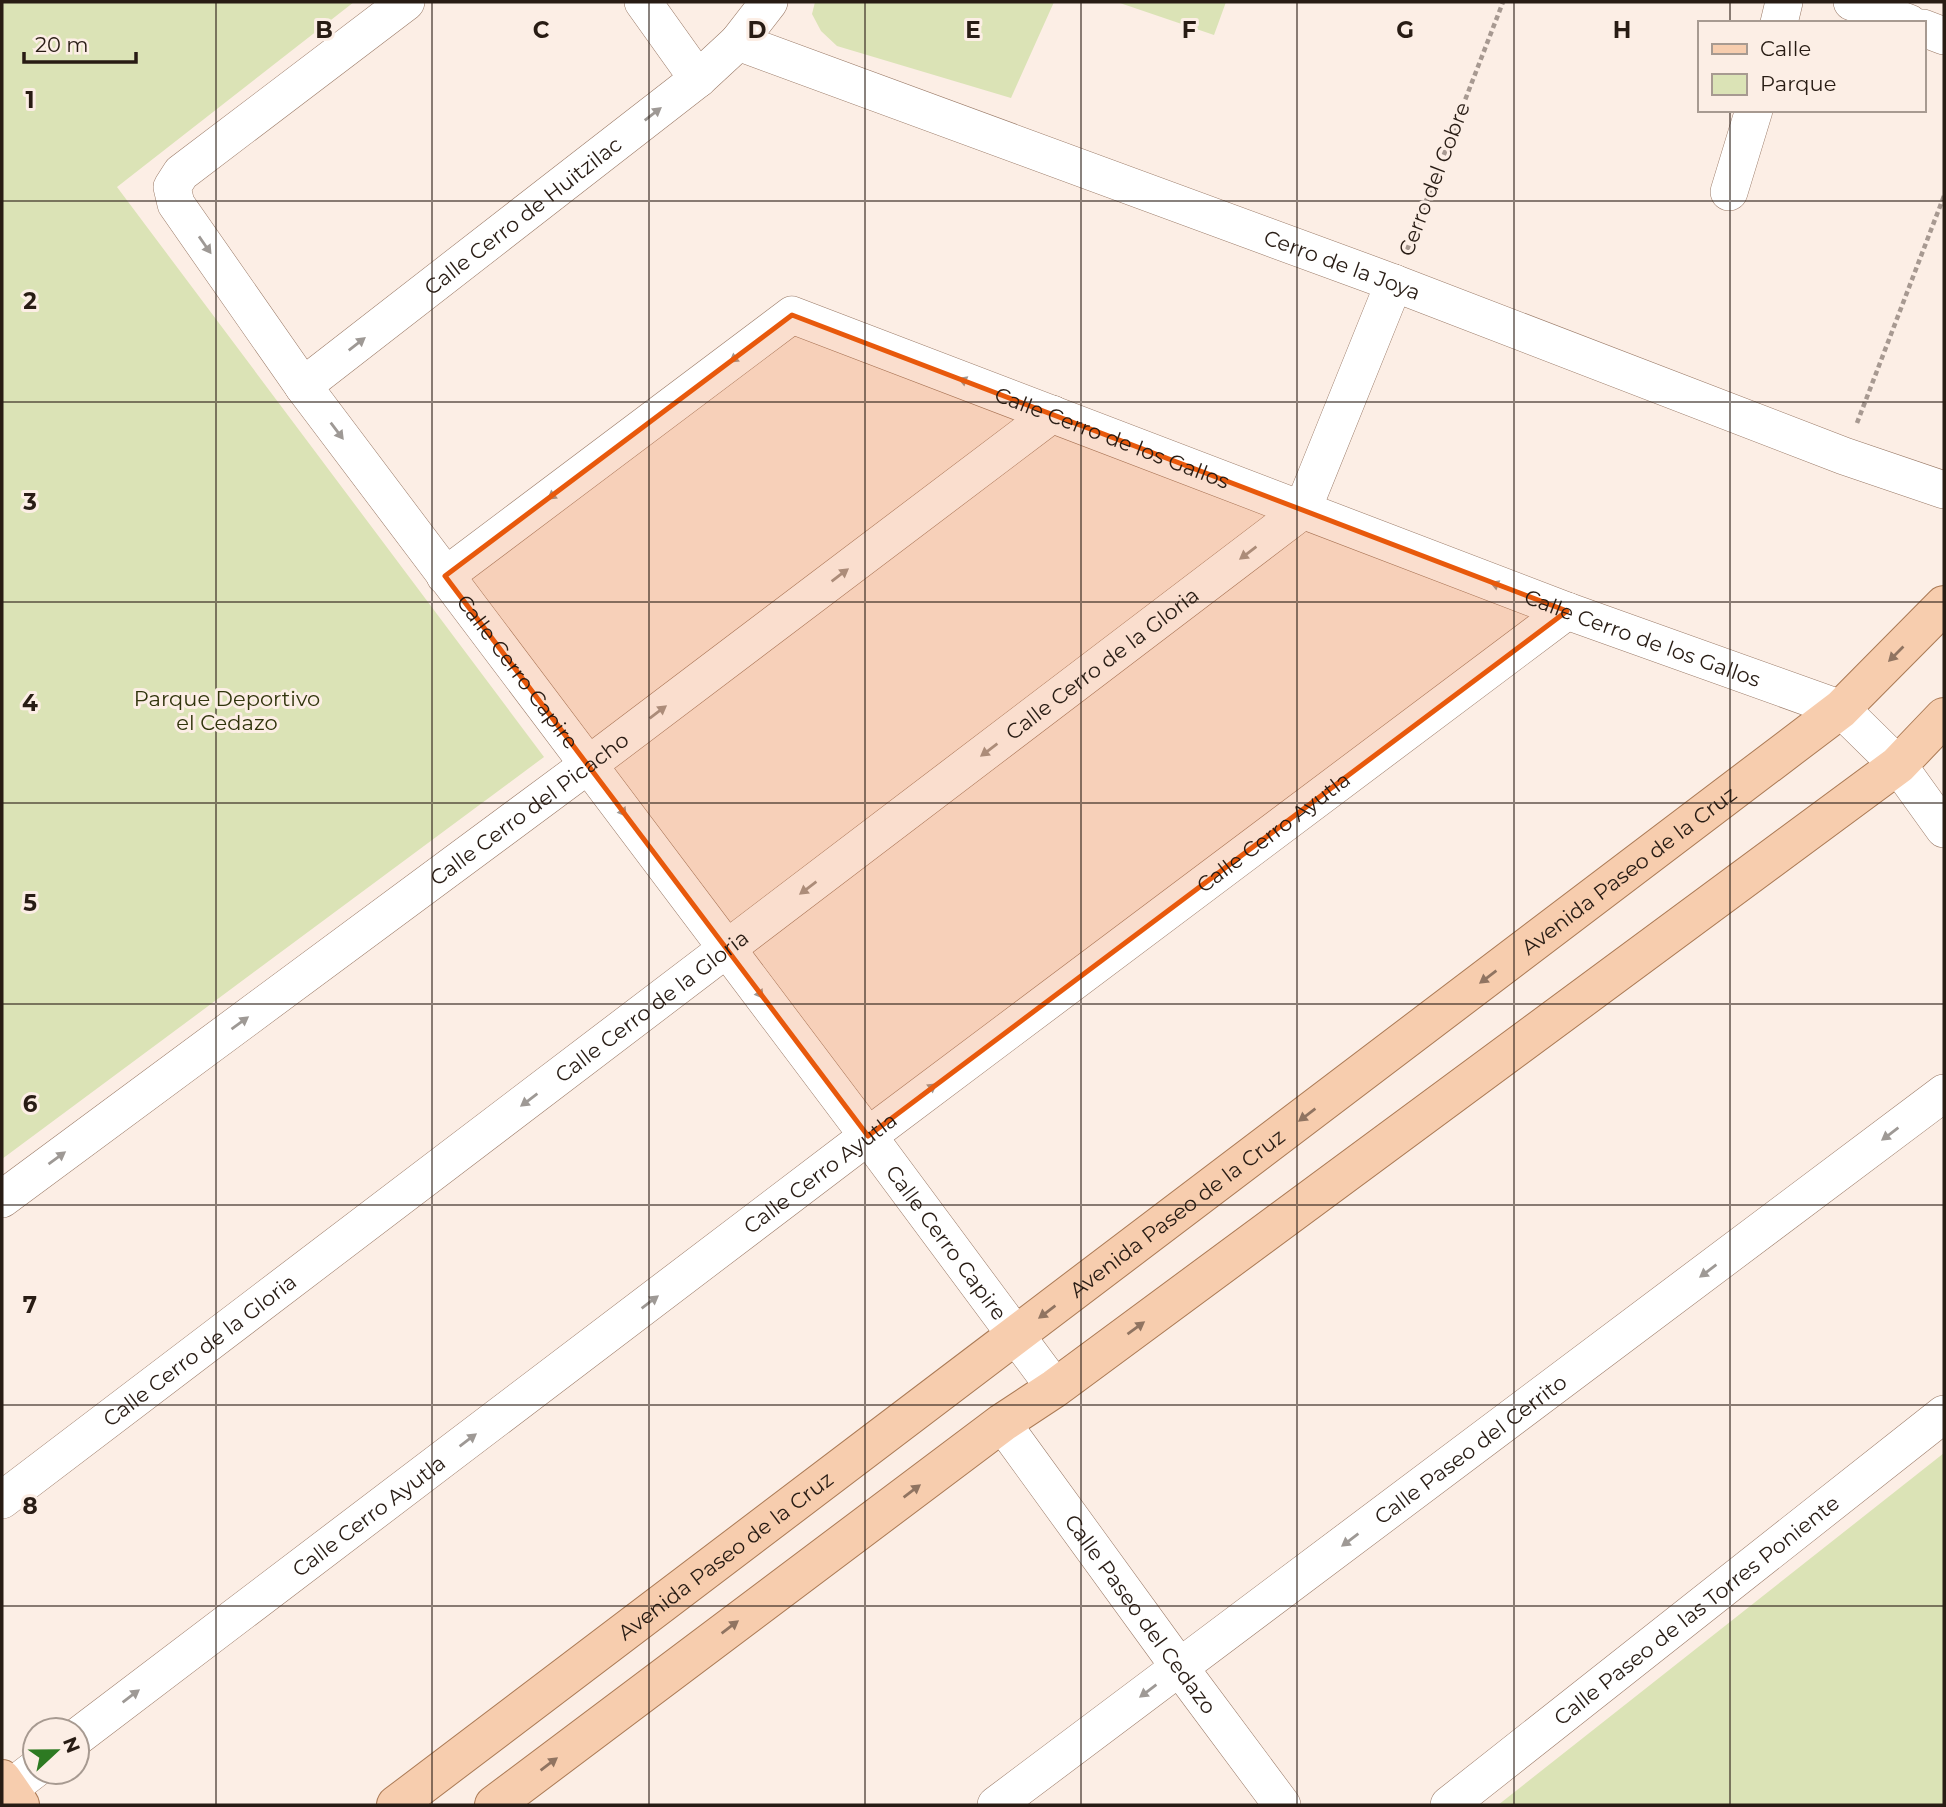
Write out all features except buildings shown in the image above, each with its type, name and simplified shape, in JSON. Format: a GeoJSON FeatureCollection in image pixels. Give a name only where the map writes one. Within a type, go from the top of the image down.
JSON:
{"type":"FeatureCollection","features":[{"type":"Feature","properties":{"kind":"main road","name":"Avenida Paseo de la Cruz"},"geometry":{"type":"LineString","coordinates":[[396,1805],[1841,709],[1944,606]]}},
{"type":"Feature","properties":{"kind":"main road"},"geometry":{"type":"LineString","coordinates":[[494,1805],[1002,1423],[1055,1388],[1898,765],[1944,717]]}},
{"type":"Feature","properties":{"kind":"street","name":"Calle Cerro Capire"},"geometry":{"type":"LineString","coordinates":[[405,2],[181,173],[172,187],[176,204],[303,386],[1055,1388]]}},
{"type":"Feature","properties":{"kind":"street"},"geometry":{"type":"LineString","coordinates":[[643,2],[698,79]]}},
{"type":"Feature","properties":{"kind":"street","name":"Calle Cerro de Huitzilac"},"geometry":{"type":"LineString","coordinates":[[303,386],[698,79],[738,42],[769,2]]}},
{"type":"Feature","properties":{"kind":"street"},"geometry":{"type":"LineString","coordinates":[[1779,21],[1784,2]]}},
{"type":"Feature","properties":{"kind":"street"},"geometry":{"type":"LineString","coordinates":[[1852,2],[1904,21]]}},
{"type":"Feature","properties":{"kind":"street"},"geometry":{"type":"LineString","coordinates":[[1925,29],[1944,36]]}},
{"type":"Feature","properties":{"kind":"street","name":"Cerro de la Joya"},"geometry":{"type":"LineString","coordinates":[[738,42],[1394,283],[1844,456],[1944,490]]}},
{"type":"Feature","properties":{"kind":"street"},"geometry":{"type":"LineString","coordinates":[[1729,192],[1753,112]]}},
{"type":"Feature","properties":{"kind":"street","name":"Cerro del Cobre"},"geometry":{"type":"LineString","coordinates":[[1302,511],[1394,283]]}},
{"type":"Feature","properties":{"kind":"street","name":"Calle Cerro de los Gallos"},"geometry":{"type":"LineString","coordinates":[[445,576],[792,315],[1567,611],[1841,709]]}},
{"type":"Feature","properties":{"kind":"street","name":"Calle Cerro del Picacho"},"geometry":{"type":"LineString","coordinates":[[2,1199],[588,765],[1052,415]]}},
{"type":"Feature","properties":{"kind":"street","name":"Calle Cerro de la Gloria"},"geometry":{"type":"LineString","coordinates":[[2,1500],[1302,511]]}},
{"type":"Feature","properties":{"kind":"street","name":"Calle Cerro Ayutla"},"geometry":{"type":"LineString","coordinates":[[91,1726],[868,1136],[1567,611]]}},
{"type":"Feature","properties":{"kind":"street"},"geometry":{"type":"LineString","coordinates":[[1841,709],[1898,765],[1944,828]]}},
{"type":"Feature","properties":{"kind":"street","name":"Calle Paseo del Cerrito"},"geometry":{"type":"LineString","coordinates":[[996,1805],[1944,1093]]}},
{"type":"Feature","properties":{"kind":"street","name":"Calle Paseo de las Torres Poniente"},"geometry":{"type":"LineString","coordinates":[[1449,1805],[1944,1414]]}},
{"type":"Feature","properties":{"kind":"street","name":"Calle Paseo del Cedazo"},"geometry":{"type":"LineString","coordinates":[[1002,1423],[1282,1805]]}},
{"type":"Feature","properties":{"kind":"path","name":"Cerro del Cobre"},"geometry":{"type":"LineString","coordinates":[[1394,283],[1503,2]]}},
{"type":"Feature","properties":{"kind":"path"},"geometry":{"type":"LineString","coordinates":[[1844,456],[1944,196]]}},
{"type":"Feature","properties":{"kind":"highlighted area"},"geometry":{"type":"Polygon","coordinates":[[[792,315],[1567,611],[868,1136],[445,576],[792,315]]]}},
{"type":"Feature","properties":{"kind":"green space","name":"Parque Deportivo el Cedazo"},"geometry":{"type":"Polygon","coordinates":[[[2,2],[354,2],[117,187],[544,757],[2,1159],[2,2]]]}},
{"type":"Feature","properties":{"kind":"green space"},"geometry":{"type":"Polygon","coordinates":[[[815,2],[1054,2],[1011,98],[837,46],[821,31],[812,14],[815,2]]]}},
{"type":"Feature","properties":{"kind":"green space"},"geometry":{"type":"Polygon","coordinates":[[[1117,2],[1226,2],[1214,35],[1117,2]]]}},
{"type":"Feature","properties":{"kind":"green space"},"geometry":{"type":"Polygon","coordinates":[[[1944,1453],[1944,1805],[1498,1805],[1944,1453]]]}}]}
